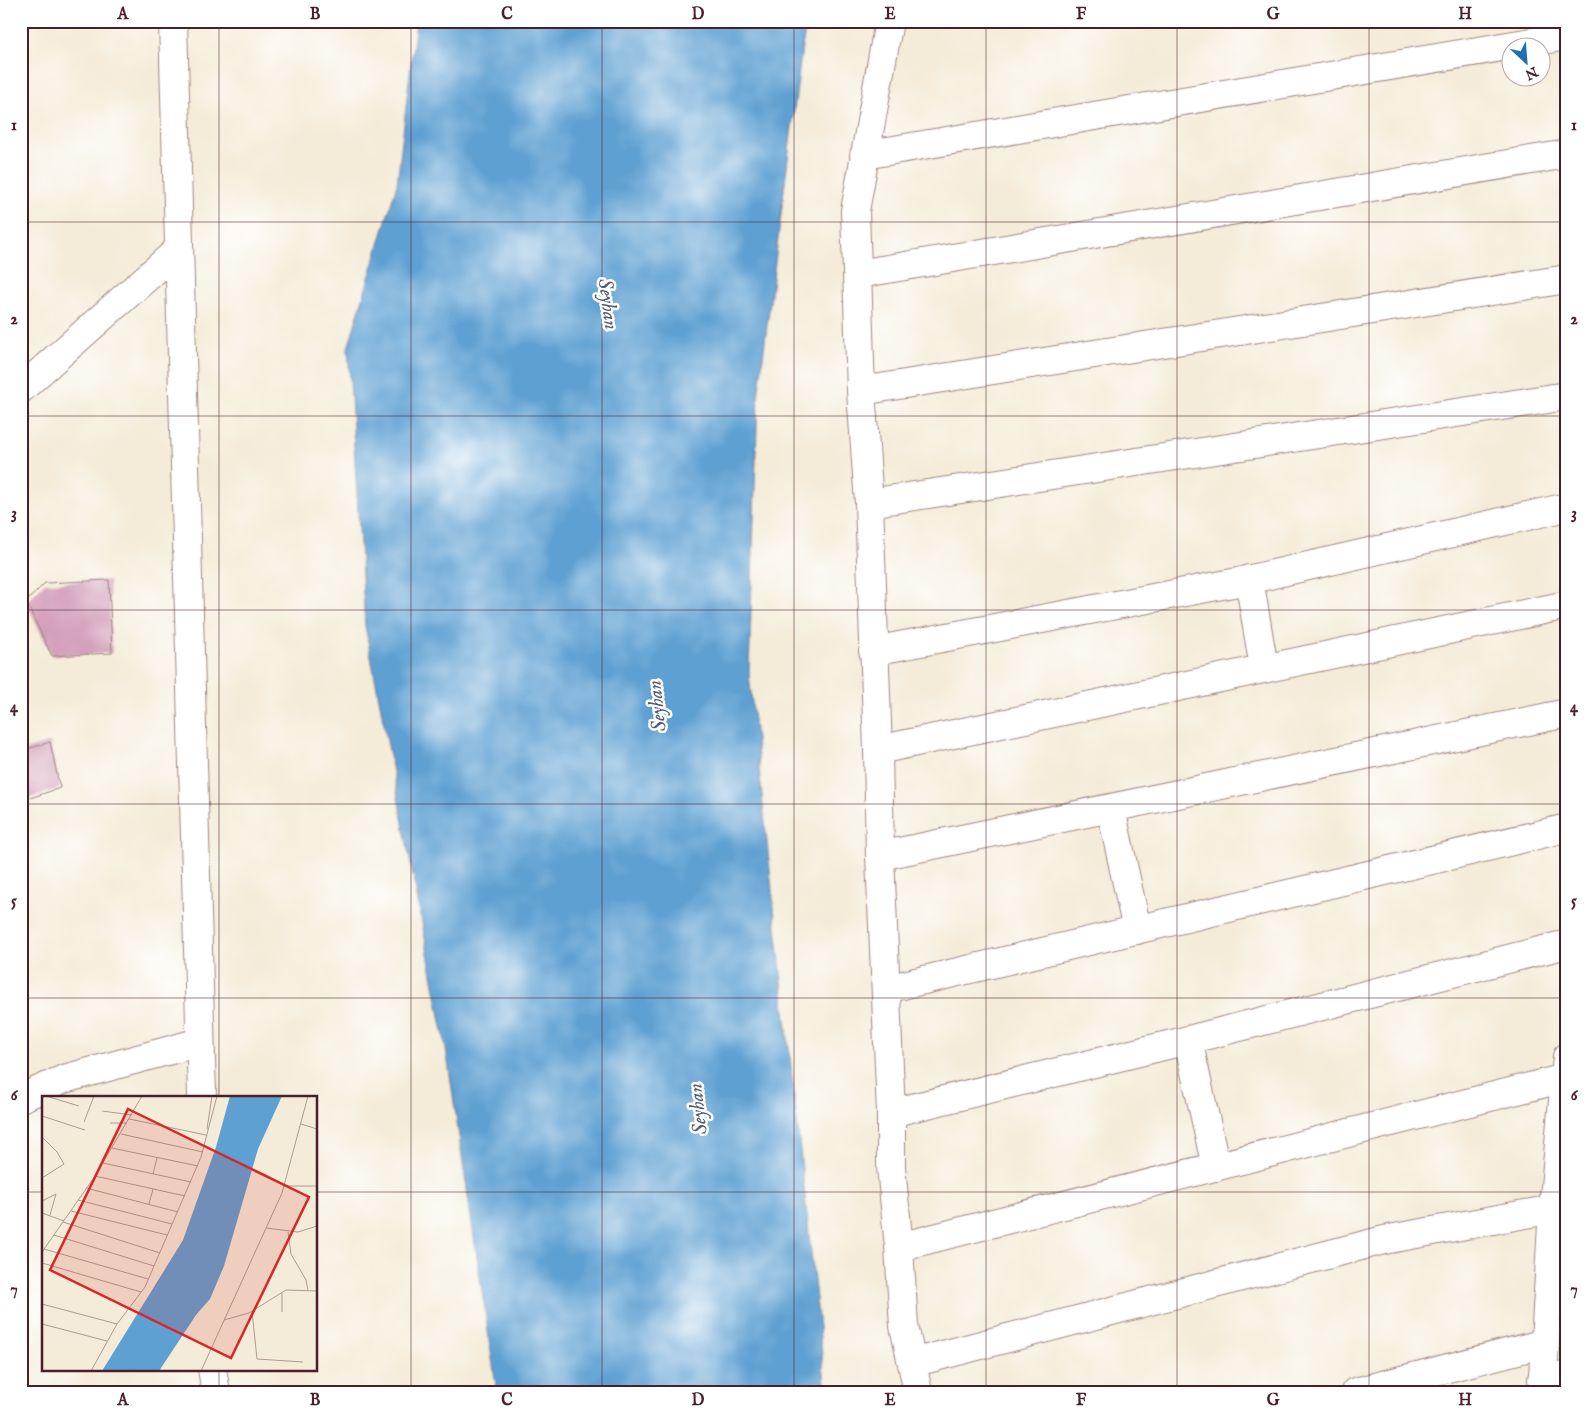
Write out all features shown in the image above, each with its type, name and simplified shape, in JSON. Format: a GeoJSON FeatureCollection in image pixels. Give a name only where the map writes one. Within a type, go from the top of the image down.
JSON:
{"type":"FeatureCollection","features":[{"type":"Feature","properties":{"kind":"street"},"geometry":{"type":"LineString","coordinates":[[173,21],[202,1096]]}},
{"type":"Feature","properties":{"kind":"street"},"geometry":{"type":"LineString","coordinates":[[888,21],[855,211],[861,391],[868,503],[878,750],[880,856],[891,1113],[891,1167],[904,1326],[918,1392]]}},
{"type":"Feature","properties":{"kind":"street"},"geometry":{"type":"LineString","coordinates":[[864,155],[1567,36]]}},
{"type":"Feature","properties":{"kind":"street"},"geometry":{"type":"LineString","coordinates":[[858,274],[1567,154]]}},
{"type":"Feature","properties":{"kind":"street"},"geometry":{"type":"LineString","coordinates":[[21,390],[179,249]]}},
{"type":"Feature","properties":{"kind":"street"},"geometry":{"type":"LineString","coordinates":[[861,391],[1567,279]]}},
{"type":"Feature","properties":{"kind":"street"},"geometry":{"type":"LineString","coordinates":[[868,503],[1567,396]]}},
{"type":"Feature","properties":{"kind":"street"},"geometry":{"type":"LineString","coordinates":[[873,651],[1249,579],[1567,507]]}},
{"type":"Feature","properties":{"kind":"street"},"geometry":{"type":"LineString","coordinates":[[1249,579],[1264,668]]}},
{"type":"Feature","properties":{"kind":"street"},"geometry":{"type":"LineString","coordinates":[[878,750],[1567,605]]}},
{"type":"Feature","properties":{"kind":"street"},"geometry":{"type":"LineString","coordinates":[[880,856],[1111,810],[1567,713]]}},
{"type":"Feature","properties":{"kind":"street"},"geometry":{"type":"LineString","coordinates":[[1111,810],[1137,930]]}},
{"type":"Feature","properties":{"kind":"street"},"geometry":{"type":"LineString","coordinates":[[886,989],[1567,828]]}},
{"type":"Feature","properties":{"kind":"street"},"geometry":{"type":"LineString","coordinates":[[891,1113],[1567,944]]}},
{"type":"Feature","properties":{"kind":"street"},"geometry":{"type":"LineString","coordinates":[[1188,1040],[1216,1167]]}},
{"type":"Feature","properties":{"kind":"street"},"geometry":{"type":"LineString","coordinates":[[25,1090],[200,1042]]}},
{"type":"Feature","properties":{"kind":"street"},"geometry":{"type":"LineString","coordinates":[[899,1247],[1216,1167],[1566,1068],[1553,1209],[1557,1305],[1544,1342],[1550,1382]]}},
{"type":"Feature","properties":{"kind":"street"},"geometry":{"type":"LineString","coordinates":[[912,1364],[1384,1240],[1553,1209]]}},
{"type":"Feature","properties":{"kind":"street"},"geometry":{"type":"LineString","coordinates":[[1355,1392],[1544,1342]]}},
{"type":"Feature","properties":{"kind":"street"},"geometry":{"type":"LineString","coordinates":[[212,1370],[216,1392]]}},
{"type":"Feature","properties":{"kind":"water","name":"Seyhan"},"geometry":{"type":"Polygon","coordinates":[[[416,21],[807,21],[802,47],[758,398],[749,674],[826,1392],[497,1392],[445,1042],[365,626],[348,348],[397,184],[416,21]]]}},
{"type":"Feature","properties":{"kind":"building"},"geometry":{"type":"Polygon","coordinates":[[[109,580],[112,653],[52,656],[26,602],[45,583],[109,580]]]}},
{"type":"Feature","properties":{"kind":"building"},"geometry":{"type":"Polygon","coordinates":[[[50,742],[60,788],[21,801],[21,751],[50,742]]]}}]}
